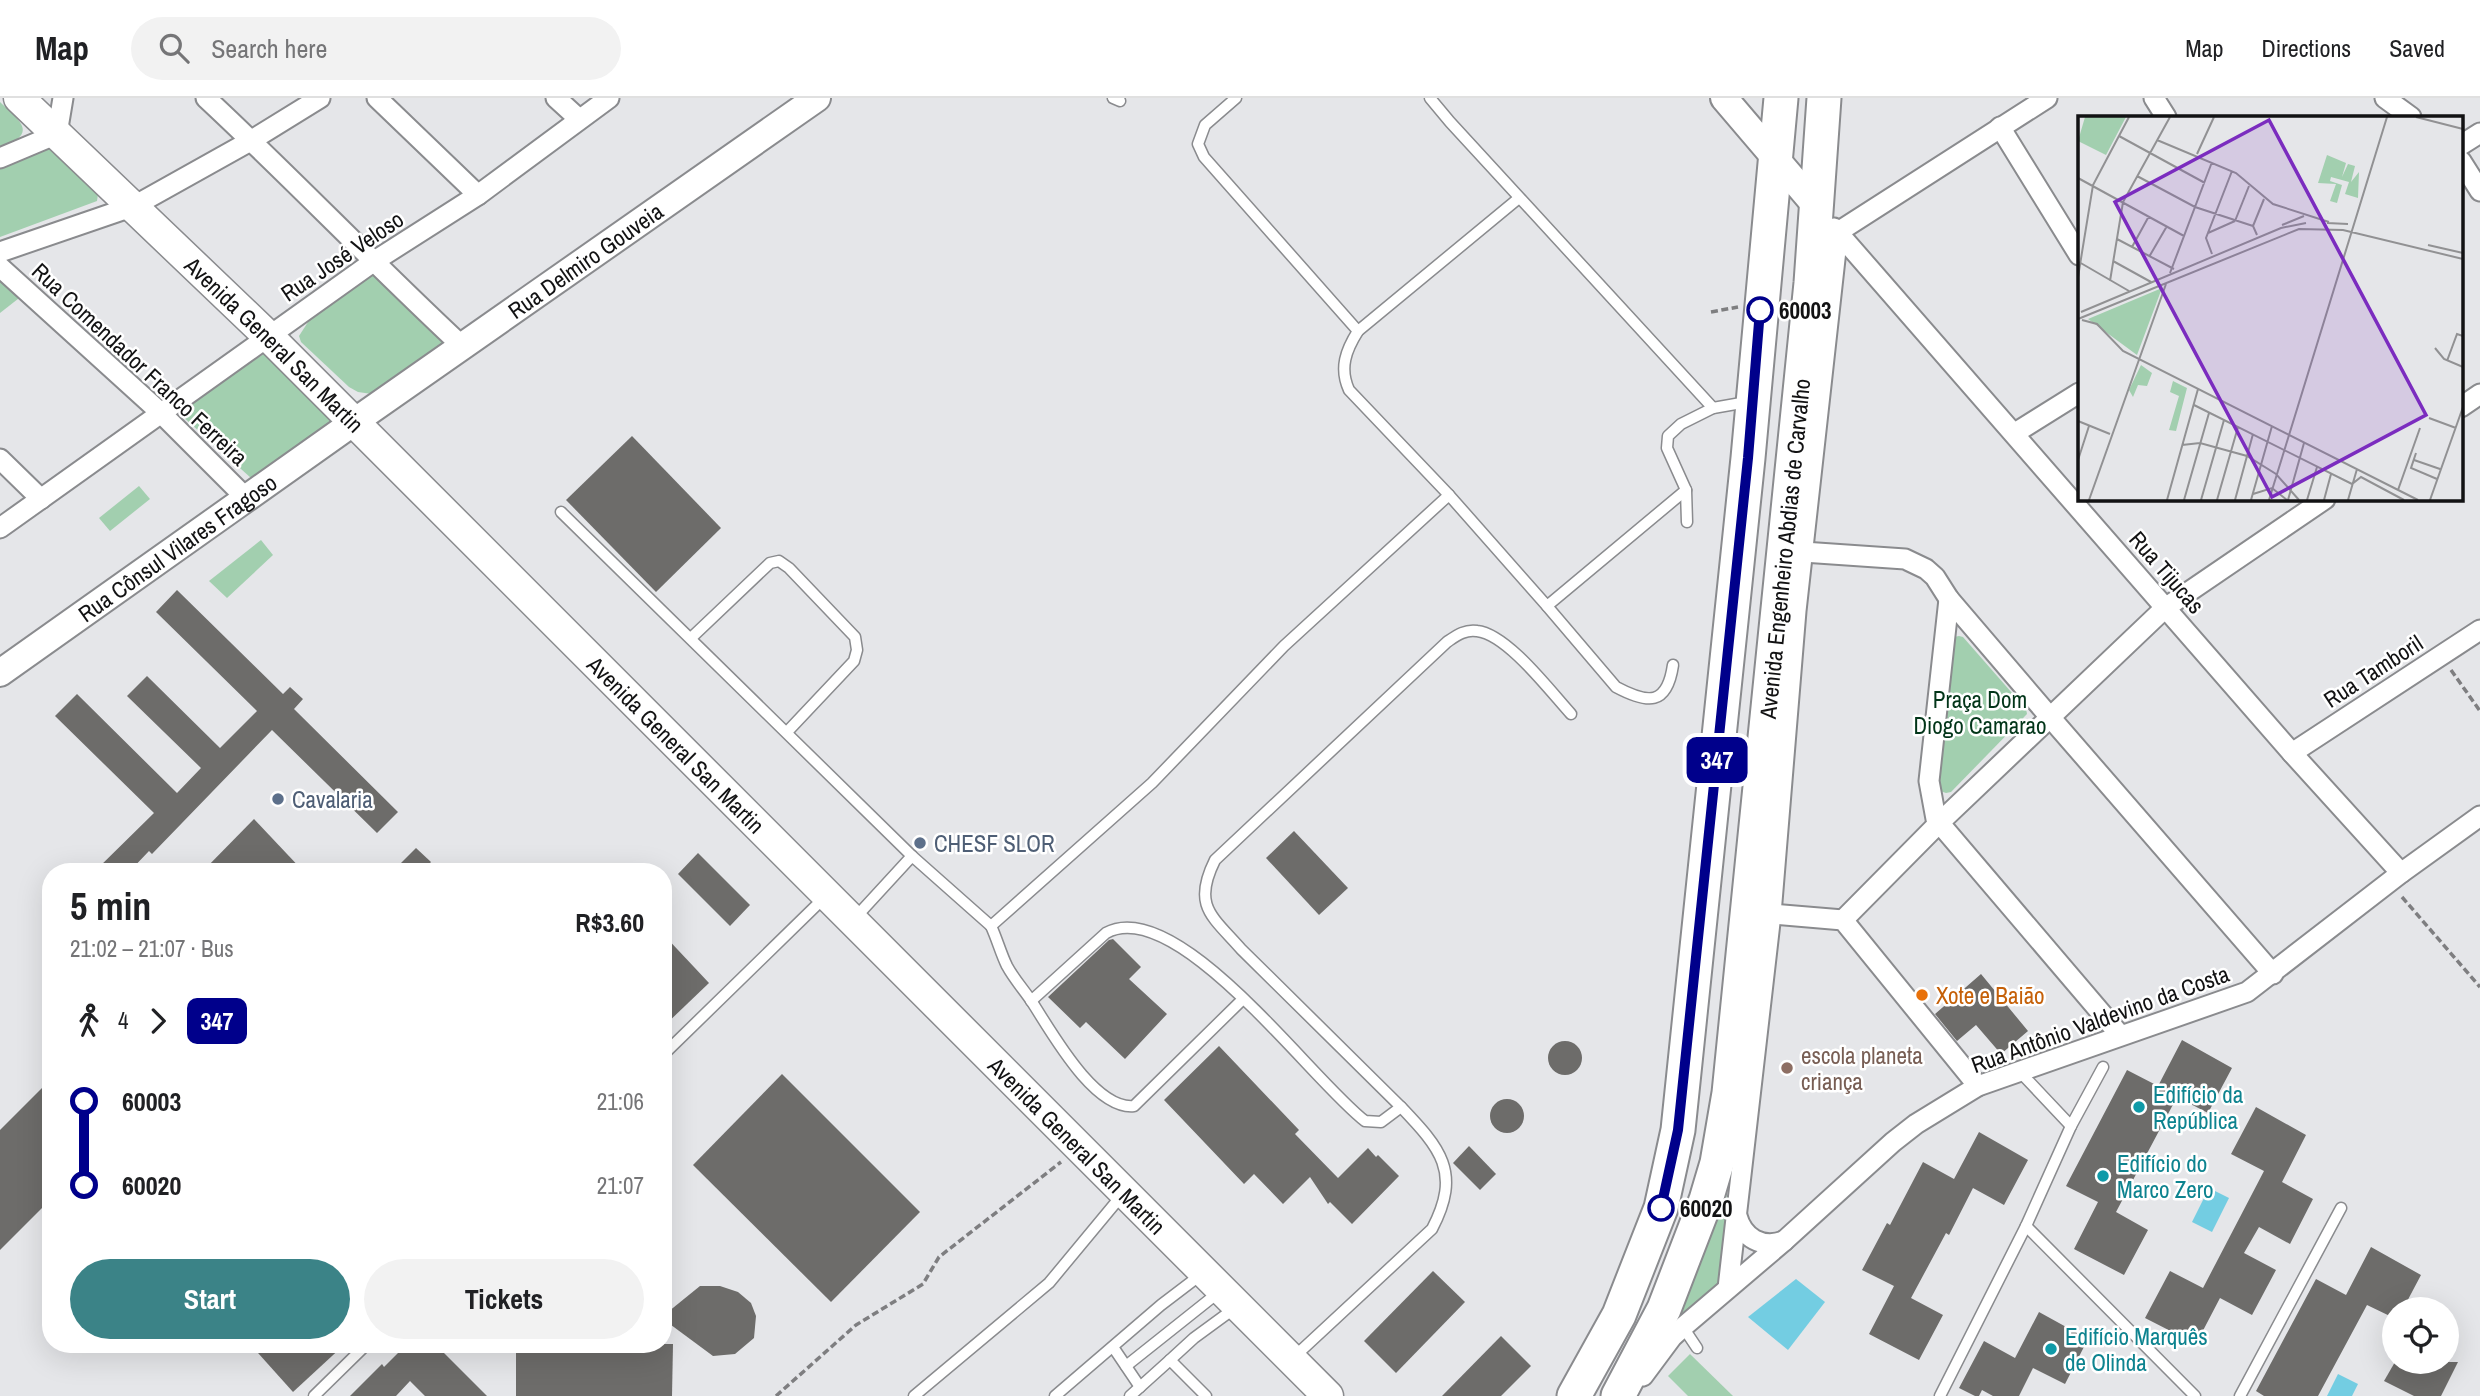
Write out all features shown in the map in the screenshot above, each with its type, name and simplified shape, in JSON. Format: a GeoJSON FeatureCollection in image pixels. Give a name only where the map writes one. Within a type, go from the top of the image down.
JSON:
{"type":"FeatureCollection","features":[{"type":"Feature","properties":{"kind":"highway","name":"Avenida Engenheiro Abdias de Carvalho"},"geometry":{"type":"LineString","coordinates":[[1574,1396],[1619,1315],[1661,1208],[1678,1130],[1753,401],[1781,98]]}},
{"type":"Feature","properties":{"kind":"highway","name":"Avenida Engenheiro Abdias de Carvalho"},"geometry":{"type":"LineString","coordinates":[[1618,1396],[1674,1339],[1664,1308],[1706,1200],[1717,1163],[1729,1093],[1811,282],[1824,98]]}},
{"type":"Feature","properties":{"kind":"highway"},"geometry":{"type":"LineString","coordinates":[[1619,1315],[1623,1330],[1631,1338],[1674,1339]]}},
{"type":"Feature","properties":{"kind":"highway"},"geometry":{"type":"LineString","coordinates":[[1607,1396],[1615,1364],[1619,1315]]}},
{"type":"Feature","properties":{"kind":"main road","name":"Avenida General San Martin"},"geometry":{"type":"LineString","coordinates":[[19,98],[268,336],[1328,1396]]}},
{"type":"Feature","properties":{"kind":"street"},"geometry":{"type":"LineString","coordinates":[[0,158],[57,134],[63,98]]}},
{"type":"Feature","properties":{"kind":"street"},"geometry":{"type":"LineString","coordinates":[[206,98],[462,346]]}},
{"type":"Feature","properties":{"kind":"street"},"geometry":{"type":"LineString","coordinates":[[0,252],[134,206],[252,141],[320,98]]}},
{"type":"Feature","properties":{"kind":"street"},"geometry":{"type":"LineString","coordinates":[[377,98],[478,195]]}},
{"type":"Feature","properties":{"kind":"street"},"geometry":{"type":"LineString","coordinates":[[556,98],[579,119]]}},
{"type":"Feature","properties":{"kind":"street","name":"Rua José Veloso"},"geometry":{"type":"LineString","coordinates":[[0,528],[373,262],[478,195],[609,98]]}},
{"type":"Feature","properties":{"kind":"street","name":"Rua Delmiro Gouveia"},"geometry":{"type":"LineString","coordinates":[[354,422],[817,98]]}},
{"type":"Feature","properties":{"kind":"street"},"geometry":{"type":"LineString","coordinates":[[1724,98],[1816,206]]}},
{"type":"Feature","properties":{"kind":"street"},"geometry":{"type":"LineString","coordinates":[[1728,1289],[1771,914],[1803,552],[1838,233],[2047,98]]}},
{"type":"Feature","properties":{"kind":"street"},"geometry":{"type":"LineString","coordinates":[[2154,98],[2165,116]]}},
{"type":"Feature","properties":{"kind":"street"},"geometry":{"type":"LineString","coordinates":[[2385,98],[2410,116]]}},
{"type":"Feature","properties":{"kind":"street"},"geometry":{"type":"LineString","coordinates":[[2000,127],[2078,253]]}},
{"type":"Feature","properties":{"kind":"street"},"geometry":{"type":"LineString","coordinates":[[2462,144],[2480,133]]}},
{"type":"Feature","properties":{"kind":"street"},"geometry":{"type":"LineString","coordinates":[[1774,155],[1819,156]]}},
{"type":"Feature","properties":{"kind":"street"},"geometry":{"type":"LineString","coordinates":[[2462,163],[2480,191]]}},
{"type":"Feature","properties":{"kind":"street","name":"Rua Tijucas"},"geometry":{"type":"LineString","coordinates":[[1816,206],[2015,433],[2395,877]]}},
{"type":"Feature","properties":{"kind":"street","name":"Rua Comendador Franco Ferreira"},"geometry":{"type":"LineString","coordinates":[[0,267],[161,413],[246,498]]}},
{"type":"Feature","properties":{"kind":"street"},"geometry":{"type":"LineString","coordinates":[[2015,433],[2078,394]]}},
{"type":"Feature","properties":{"kind":"street"},"geometry":{"type":"LineString","coordinates":[[2462,406],[2480,394]]}},
{"type":"Feature","properties":{"kind":"street","name":"Rua Cônsul Vilares Fragoso"},"geometry":{"type":"LineString","coordinates":[[0,673],[354,422]]}},
{"type":"Feature","properties":{"kind":"street"},"geometry":{"type":"LineString","coordinates":[[0,459],[41,499]]}},
{"type":"Feature","properties":{"kind":"street"},"geometry":{"type":"LineString","coordinates":[[1843,920],[2049,716],[2165,608],[2324,500]]}},
{"type":"Feature","properties":{"kind":"street"},"geometry":{"type":"LineString","coordinates":[[1803,552],[1912,561],[1935,577],[1950,600],[2273,974]]}},
{"type":"Feature","properties":{"kind":"street"},"geometry":{"type":"LineString","coordinates":[[1950,600],[1929,782],[1938,824],[2120,1035]]}},
{"type":"Feature","properties":{"kind":"street","name":"Rua Tamboril"},"geometry":{"type":"LineString","coordinates":[[2291,753],[2480,630]]}},
{"type":"Feature","properties":{"kind":"street","name":"Rua Antônio Valdevino da Costa"},"geometry":{"type":"LineString","coordinates":[[1628,1396],[1674,1339],[1893,1142],[1916,1125],[1978,1086],[2247,992],[2395,877],[2480,816]]}},
{"type":"Feature","properties":{"kind":"street"},"geometry":{"type":"LineString","coordinates":[[1771,914],[1843,920],[1978,1086]]}},
{"type":"Feature","properties":{"kind":"street"},"geometry":{"type":"LineString","coordinates":[[1737,1216],[1742,1229],[1752,1239],[1766,1244],[1784,1241]]}},
{"type":"Feature","properties":{"kind":"lane"},"geometry":{"type":"LineString","coordinates":[[1236,98],[1205,125],[1198,144],[1204,157],[1358,331]]}},
{"type":"Feature","properties":{"kind":"lane"},"geometry":{"type":"LineString","coordinates":[[1430,98],[1713,408]]}},
{"type":"Feature","properties":{"kind":"lane"},"geometry":{"type":"LineString","coordinates":[[1519,198],[1358,331],[1347,349],[1344,379],[1349,390],[1449,495],[1616,687],[1631,695],[1649,699],[1662,695],[1670,684],[1672,665]]}},
{"type":"Feature","properties":{"kind":"lane"},"geometry":{"type":"LineString","coordinates":[[1687,522],[1686,490],[1666,440],[1681,424],[1713,408],[1753,401]]}},
{"type":"Feature","properties":{"kind":"lane"},"geometry":{"type":"LineString","coordinates":[[1547,606],[1686,490]]}},
{"type":"Feature","properties":{"kind":"lane"},"geometry":{"type":"LineString","coordinates":[[992,926],[1152,783],[1284,646],[1449,495]]}},
{"type":"Feature","properties":{"kind":"lane"},"geometry":{"type":"LineString","coordinates":[[561,512],[912,856],[992,926],[1007,966],[1065,1053],[1108,1099],[1126,1107],[1134,1106],[1243,999]]}},
{"type":"Feature","properties":{"kind":"lane"},"geometry":{"type":"LineString","coordinates":[[691,638],[770,564],[779,561],[789,568],[855,637],[857,650],[854,661],[787,732]]}},
{"type":"Feature","properties":{"kind":"lane"},"geometry":{"type":"LineString","coordinates":[[1292,1359],[1432,1228],[1444,1206],[1446,1179],[1441,1157],[1430,1138],[1241,949],[1212,915],[1204,893],[1208,876],[1215,860],[1447,642],[1462,632],[1476,630],[1497,638],[1571,714]]}},
{"type":"Feature","properties":{"kind":"lane"},"geometry":{"type":"LineString","coordinates":[[852,921],[912,856]]}},
{"type":"Feature","properties":{"kind":"lane"},"geometry":{"type":"LineString","coordinates":[[672,1046],[826,895]]}},
{"type":"Feature","properties":{"kind":"lane"},"geometry":{"type":"LineString","coordinates":[[1031,1001],[1106,933],[1124,926],[1173,941],[1209,967],[1365,1121],[1381,1122],[1401,1107]]}},
{"type":"Feature","properties":{"kind":"lane"},"geometry":{"type":"LineString","coordinates":[[1940,1396],[2026,1226],[2071,1126],[2103,1067]]}},
{"type":"Feature","properties":{"kind":"lane"},"geometry":{"type":"LineString","coordinates":[[2021,1073],[2071,1126]]}},
{"type":"Feature","properties":{"kind":"lane"},"geometry":{"type":"LineString","coordinates":[[914,1396],[1049,1283],[1124,1192]]}},
{"type":"Feature","properties":{"kind":"lane"},"geometry":{"type":"LineString","coordinates":[[2240,1396],[2341,1208]]}},
{"type":"Feature","properties":{"kind":"lane"},"geometry":{"type":"LineString","coordinates":[[2026,1226],[2195,1396]]}},
{"type":"Feature","properties":{"kind":"lane"},"geometry":{"type":"LineString","coordinates":[[1055,1396],[1112,1346],[1221,1289]]}},
{"type":"Feature","properties":{"kind":"lane"},"geometry":{"type":"LineString","coordinates":[[1130,1396],[1194,1338],[1221,1289]]}},
{"type":"Feature","properties":{"kind":"lane"},"geometry":{"type":"LineString","coordinates":[[1126,1366],[1221,1289]]}},
{"type":"Feature","properties":{"kind":"lane"},"geometry":{"type":"LineString","coordinates":[[1112,1346],[1140,1387]]}},
{"type":"Feature","properties":{"kind":"lane"},"geometry":{"type":"LineString","coordinates":[[314,1396],[358,1353]]}},
{"type":"Feature","properties":{"kind":"lane"},"geometry":{"type":"LineString","coordinates":[[1170,1360],[1206,1396]]}},
{"type":"Feature","properties":{"kind":"path"},"geometry":{"type":"LineString","coordinates":[[2441,657],[2480,711]]}},
{"type":"Feature","properties":{"kind":"path"},"geometry":{"type":"LineString","coordinates":[[2395,877],[2480,987]]}},
{"type":"Feature","properties":{"kind":"path"},"geometry":{"type":"LineString","coordinates":[[776,1396],[856,1325],[923,1284],[939,1257],[1080,1147]]}},
{"type":"Feature","properties":{"kind":"green space"},"geometry":{"type":"Polygon","coordinates":[[[0,102],[20,122],[22,132],[12,143],[0,148],[0,102]]]}},
{"type":"Feature","properties":{"kind":"green space"},"geometry":{"type":"Polygon","coordinates":[[[49,149],[98,194],[97,201],[0,237],[0,166],[49,149]]]}},
{"type":"Feature","properties":{"kind":"green space"},"geometry":{"type":"Polygon","coordinates":[[[0,273],[23,295],[0,313],[0,273]]]}},
{"type":"Feature","properties":{"kind":"green space"},"geometry":{"type":"Polygon","coordinates":[[[374,274],[446,339],[443,345],[372,394],[358,392],[349,387],[301,342],[299,336],[310,319],[374,274]]]}},
{"type":"Feature","properties":{"kind":"green space"},"geometry":{"type":"Polygon","coordinates":[[[264,354],[270,355],[332,421],[251,478],[181,415],[181,411],[264,354]]]}},
{"type":"Feature","properties":{"kind":"green space"},"geometry":{"type":"Polygon","coordinates":[[[139,486],[150,499],[110,531],[99,518],[139,486]]]}},
{"type":"Feature","properties":{"kind":"green space"},"geometry":{"type":"Polygon","coordinates":[[[261,540],[273,555],[227,598],[209,581],[261,540]]]}},
{"type":"Feature","properties":{"kind":"green space","name":"Praça Dom Diogo Camarao"},"geometry":{"type":"Polygon","coordinates":[[[1954,637],[1963,637],[2026,709],[2027,714],[1951,792],[1946,793],[1938,787],[1954,637]]]}},
{"type":"Feature","properties":{"kind":"green space"},"geometry":{"type":"Polygon","coordinates":[[[1729,1124],[1724,1283],[1669,1330],[1729,1124]]]}},
{"type":"Feature","properties":{"kind":"green space"},"geometry":{"type":"Polygon","coordinates":[[[1690,1354],[1733,1396],[1688,1396],[1668,1376],[1690,1354]]]}},
{"type":"Feature","properties":{"kind":"water"},"geometry":{"type":"Polygon","coordinates":[[[2209,1188],[2229,1198],[2212,1232],[2192,1222],[2209,1188]]]}},
{"type":"Feature","properties":{"kind":"water"},"geometry":{"type":"Polygon","coordinates":[[[1796,1279],[1825,1302],[1788,1350],[1748,1317],[1796,1279]]]}},
{"type":"Feature","properties":{"kind":"water"},"geometry":{"type":"Polygon","coordinates":[[[2338,1374],[2358,1384],[2352,1396],[2327,1396],[2338,1374]]]}},
{"type":"Feature","properties":{"kind":"building"},"geometry":{"type":"Polygon","coordinates":[[[632,436],[721,528],[656,592],[566,500],[632,436]]]}},
{"type":"Feature","properties":{"kind":"building"},"geometry":{"type":"Polygon","coordinates":[[[177,590],[283,694],[290,687],[303,699],[294,709],[398,812],[377,833],[272,730],[152,854],[149,851],[138,863],[103,863],[154,813],[55,716],[77,694],[177,793],[201,768],[127,696],[147,676],[220,748],[257,711],[156,612],[177,590]]]}},
{"type":"Feature","properties":{"kind":"building"},"geometry":{"type":"Polygon","coordinates":[[[254,819],[296,863],[211,863],[254,819]]]}},
{"type":"Feature","properties":{"kind":"building"},"geometry":{"type":"Polygon","coordinates":[[[1294,831],[1348,888],[1319,915],[1266,858],[1294,831]]]}},
{"type":"Feature","properties":{"kind":"building"},"geometry":{"type":"Polygon","coordinates":[[[416,848],[431,862],[430,863],[401,863],[416,848]]]}},
{"type":"Feature","properties":{"kind":"building"},"geometry":{"type":"Polygon","coordinates":[[[698,853],[750,905],[730,926],[678,874],[698,853]]]}},
{"type":"Feature","properties":{"kind":"building"},"geometry":{"type":"Polygon","coordinates":[[[1113,939],[1141,967],[1129,979],[1167,1014],[1125,1059],[1086,1022],[1080,1028],[1048,997],[1113,939]]]}},
{"type":"Feature","properties":{"kind":"building"},"geometry":{"type":"Polygon","coordinates":[[[672,944],[709,983],[672,1018],[672,944]]]}},
{"type":"Feature","properties":{"kind":"building"},"geometry":{"type":"Polygon","coordinates":[[[1981,974],[2028,1031],[2001,1054],[1976,1025],[1957,1041],[1935,1014],[1981,974]]]}},
{"type":"Feature","properties":{"kind":"building"},"geometry":{"type":"Polygon","coordinates":[[[2182,1040],[2232,1068],[2208,1113],[2177,1097],[2116,1212],[2148,1230],[2124,1275],[2074,1249],[2098,1202],[2066,1186],[2127,1070],[2158,1086],[2182,1040]]]}},
{"type":"Feature","properties":{"kind":"building"},"geometry":{"type":"Polygon","coordinates":[[[1565,1041],[1577,1046],[1582,1058],[1577,1070],[1565,1075],[1553,1070],[1548,1058],[1553,1046],[1565,1041]]]}},
{"type":"Feature","properties":{"kind":"building"},"geometry":{"type":"Polygon","coordinates":[[[1219,1046],[1299,1130],[1295,1134],[1338,1178],[1368,1148],[1399,1176],[1352,1224],[1330,1202],[1328,1204],[1310,1177],[1283,1204],[1254,1174],[1244,1184],[1164,1100],[1219,1046]]]}},
{"type":"Feature","properties":{"kind":"building"},"geometry":{"type":"Polygon","coordinates":[[[782,1074],[920,1212],[831,1302],[693,1165],[782,1074]]]}},
{"type":"Feature","properties":{"kind":"building"},"geometry":{"type":"Polygon","coordinates":[[[42,1088],[42,1208],[0,1250],[0,1130],[42,1088]]]}},
{"type":"Feature","properties":{"kind":"building"},"geometry":{"type":"Polygon","coordinates":[[[1507,1099],[1519,1104],[1524,1116],[1519,1128],[1507,1133],[1495,1128],[1490,1116],[1495,1104],[1507,1099]]]}},
{"type":"Feature","properties":{"kind":"building"},"geometry":{"type":"Polygon","coordinates":[[[2256,1107],[2306,1135],[2282,1182],[2313,1199],[2290,1244],[2259,1227],[2244,1253],[2276,1270],[2252,1315],[2220,1298],[2196,1344],[2145,1318],[2170,1271],[2203,1288],[2264,1171],[2231,1154],[2256,1107]]]}},
{"type":"Feature","properties":{"kind":"building"},"geometry":{"type":"Polygon","coordinates":[[[1979,1132],[2028,1160],[2004,1205],[1973,1188],[1949,1235],[1946,1233],[1911,1298],[1943,1315],[1919,1360],[1869,1334],[1894,1286],[1862,1270],[1887,1223],[1890,1225],[1923,1162],[1954,1179],[1979,1132]]]}},
{"type":"Feature","properties":{"kind":"building"},"geometry":{"type":"Polygon","coordinates":[[[1469,1146],[1496,1174],[1480,1190],[1453,1163],[1469,1146]]]}},
{"type":"Feature","properties":{"kind":"building"},"geometry":{"type":"Polygon","coordinates":[[[2371,1247],[2421,1275],[2409,1297],[2382,1297],[2382,1312],[2367,1305],[2318,1396],[2264,1396],[2256,1391],[2316,1279],[2346,1295],[2371,1247]]]}},
{"type":"Feature","properties":{"kind":"building"},"geometry":{"type":"Polygon","coordinates":[[[1433,1271],[1465,1302],[1396,1373],[1364,1341],[1433,1271]]]}},
{"type":"Feature","properties":{"kind":"building"},"geometry":{"type":"Polygon","coordinates":[[[700,1286],[720,1286],[738,1292],[751,1303],[756,1316],[754,1338],[735,1354],[713,1356],[672,1326],[672,1309],[700,1286]]]}},
{"type":"Feature","properties":{"kind":"building"},"geometry":{"type":"Polygon","coordinates":[[[2039,1312],[2088,1339],[2065,1384],[2033,1368],[2019,1396],[1993,1396],[1982,1390],[1979,1396],[1975,1396],[1959,1388],[1984,1341],[2015,1358],[2039,1312]]]}},
{"type":"Feature","properties":{"kind":"building"},"geometry":{"type":"Polygon","coordinates":[[[1501,1336],[1531,1366],[1501,1396],[1442,1396],[1501,1336]]]}},
{"type":"Feature","properties":{"kind":"building"},"geometry":{"type":"Polygon","coordinates":[[[673,1344],[672,1396],[516,1396],[516,1353],[672,1353],[673,1344]]]}},
{"type":"Feature","properties":{"kind":"building"},"geometry":{"type":"Polygon","coordinates":[[[258,1353],[335,1353],[293,1392],[258,1353]]]}},
{"type":"Feature","properties":{"kind":"building"},"geometry":{"type":"Polygon","coordinates":[[[398,1353],[444,1353],[487,1396],[425,1396],[410,1381],[396,1396],[350,1396],[382,1364],[384,1367],[398,1353]]]}},
{"type":"Feature","properties":{"kind":"building"},"geometry":{"type":"Polygon","coordinates":[[[2388,1374],[2452,1374],[2441,1396],[2414,1396],[2384,1381],[2388,1374]]]}},
{"type":"Feature","properties":{"kind":"bus line","name":"347"},"geometry":{"type":"LineString","coordinates":[[1661,1208],[1678,1130],[1748,458],[1760,310]]}},
{"type":"Feature","properties":{"kind":"place","name":"60003"},"geometry":{"type":"Point","coordinates":[1760,310]}},
{"type":"Feature","properties":{"kind":"place","name":"Cavalaria"},"geometry":{"type":"Point","coordinates":[278,799]}},
{"type":"Feature","properties":{"kind":"place","name":"CHESF SLOR"},"geometry":{"type":"Point","coordinates":[920,843]}},
{"type":"Feature","properties":{"kind":"place","name":"Xote e Baião"},"geometry":{"type":"Point","coordinates":[1922,995]}},
{"type":"Feature","properties":{"kind":"place","name":"escola planeta criança"},"geometry":{"type":"Point","coordinates":[1787,1068]}},
{"type":"Feature","properties":{"kind":"place","name":"Edifício da República"},"geometry":{"type":"Point","coordinates":[2139,1107]}},
{"type":"Feature","properties":{"kind":"place","name":"Edifício do Marco Zero"},"geometry":{"type":"Point","coordinates":[2103,1176]}},
{"type":"Feature","properties":{"kind":"place","name":"60020"},"geometry":{"type":"Point","coordinates":[1661,1208]}},
{"type":"Feature","properties":{"kind":"place","name":"Edifício Marquês de Olinda"},"geometry":{"type":"Point","coordinates":[2051,1349]}}]}
